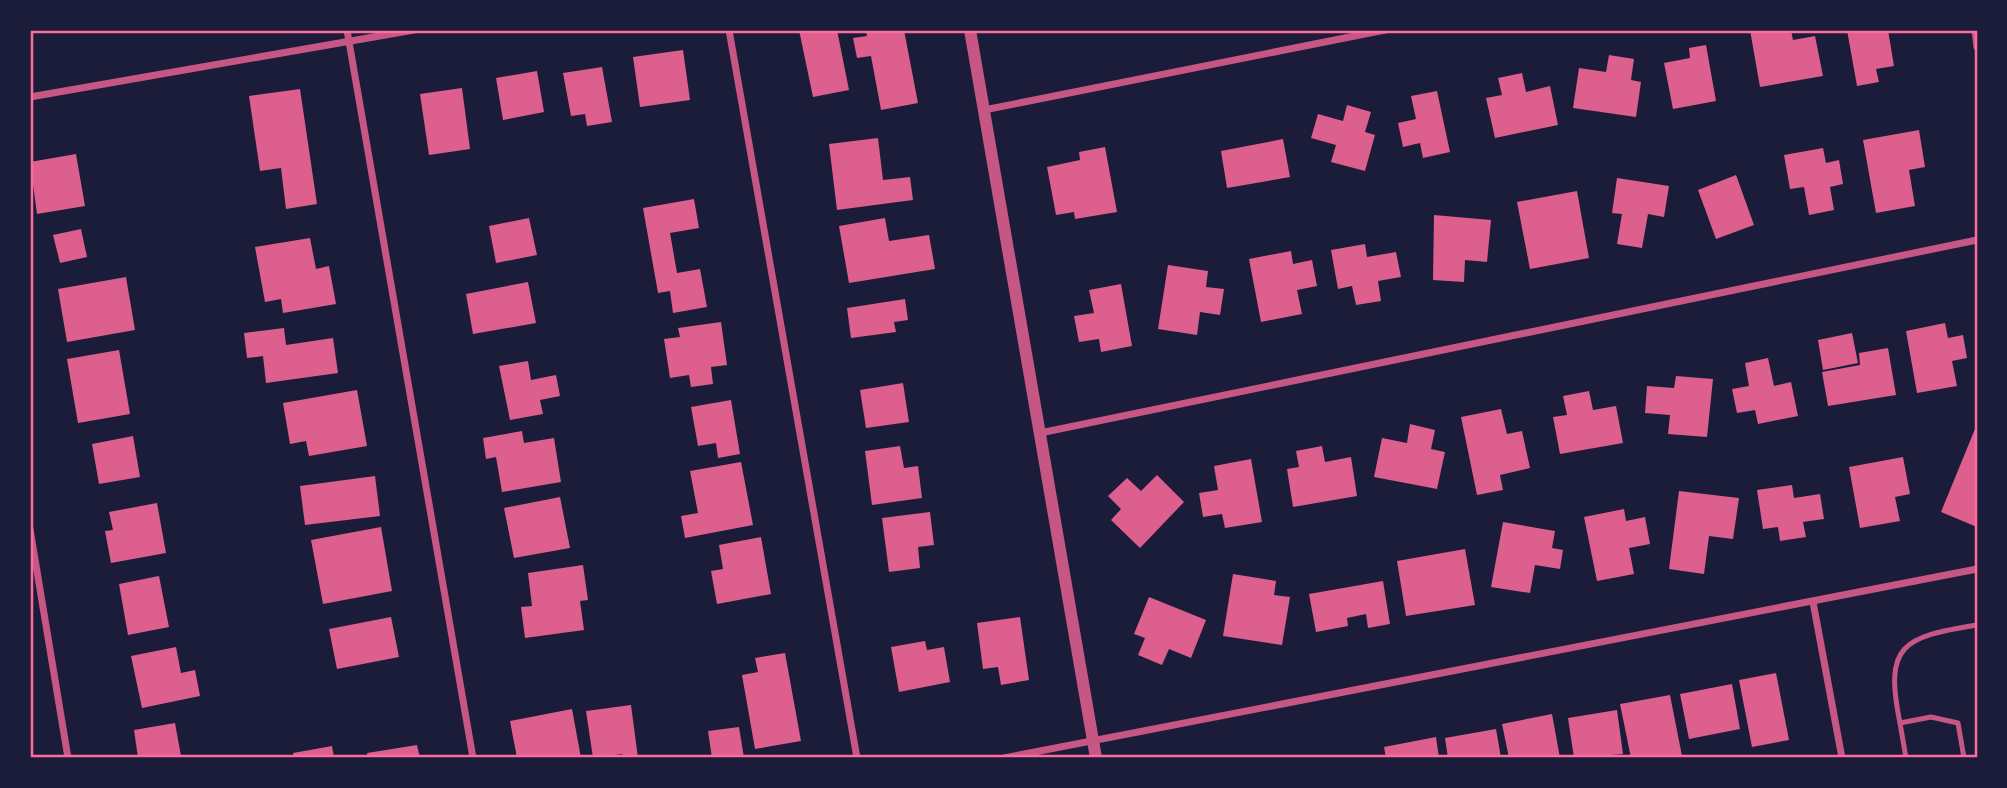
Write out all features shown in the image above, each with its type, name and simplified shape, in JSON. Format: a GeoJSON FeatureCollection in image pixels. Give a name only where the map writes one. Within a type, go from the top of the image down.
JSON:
{"type":"FeatureCollection","features":[{"type":"Feature","properties":{"kind":"street"},"geometry":{"type":"LineString","coordinates":[[347,30],[473,758]]}},
{"type":"Feature","properties":{"kind":"street"},"geometry":{"type":"LineString","coordinates":[[30,97],[414,30]]}},
{"type":"Feature","properties":{"kind":"street"},"geometry":{"type":"LineString","coordinates":[[729,30],[857,758]]}},
{"type":"Feature","properties":{"kind":"street"},"geometry":{"type":"LineString","coordinates":[[970,30],[1096,758]]}},
{"type":"Feature","properties":{"kind":"street"},"geometry":{"type":"LineString","coordinates":[[984,110],[1385,30]]}},
{"type":"Feature","properties":{"kind":"street"},"geometry":{"type":"LineString","coordinates":[[1975,30],[1977,47]]}},
{"type":"Feature","properties":{"kind":"street"},"geometry":{"type":"LineString","coordinates":[[1040,433],[1977,240]]}},
{"type":"Feature","properties":{"kind":"street"},"geometry":{"type":"LineString","coordinates":[[30,529],[68,758]]}},
{"type":"Feature","properties":{"kind":"street"},"geometry":{"type":"LineString","coordinates":[[1004,758],[1813,603],[1977,569]]}},
{"type":"Feature","properties":{"kind":"street"},"geometry":{"type":"LineString","coordinates":[[1813,603],[1842,758]]}},
{"type":"Feature","properties":{"kind":"lane"},"geometry":{"type":"LineString","coordinates":[[1906,758],[1893,687],[1894,667],[1901,650],[1944,630],[1977,625]]}},
{"type":"Feature","properties":{"kind":"lane"},"geometry":{"type":"LineString","coordinates":[[1900,723],[1931,717],[1958,723],[1964,758]]}},
{"type":"Feature","properties":{"kind":"building"},"geometry":{"type":"Polygon","coordinates":[[[799,30],[837,30],[849,90],[813,97],[799,30]]]}},
{"type":"Feature","properties":{"kind":"building"},"geometry":{"type":"Polygon","coordinates":[[[866,30],[904,30],[918,103],[881,110],[871,56],[857,58],[853,38],[867,36],[866,30]]]}},
{"type":"Feature","properties":{"kind":"building"},"geometry":{"type":"Polygon","coordinates":[[[1750,30],[1791,30],[1793,40],[1815,36],[1823,76],[1760,87],[1750,30]]]}},
{"type":"Feature","properties":{"kind":"building"},"geometry":{"type":"Polygon","coordinates":[[[1847,30],[1888,30],[1894,66],[1876,69],[1879,82],[1857,86],[1847,30]]]}},
{"type":"Feature","properties":{"kind":"building"},"geometry":{"type":"Polygon","coordinates":[[[1706,45],[1716,101],[1673,109],[1664,63],[1690,58],[1689,48],[1706,45]]]}},
{"type":"Feature","properties":{"kind":"building"},"geometry":{"type":"Polygon","coordinates":[[[683,50],[690,100],[640,107],[633,57],[683,50]]]}},
{"type":"Feature","properties":{"kind":"building"},"geometry":{"type":"Polygon","coordinates":[[[1609,55],[1634,59],[1631,80],[1641,82],[1636,117],[1573,108],[1579,68],[1606,72],[1609,55]]]}},
{"type":"Feature","properties":{"kind":"building"},"geometry":{"type":"Polygon","coordinates":[[[602,67],[612,122],[587,126],[585,114],[571,116],[563,73],[602,67]]]}},
{"type":"Feature","properties":{"kind":"building"},"geometry":{"type":"Polygon","coordinates":[[[537,71],[544,112],[503,120],[496,78],[537,71]]]}},
{"type":"Feature","properties":{"kind":"building"},"geometry":{"type":"Polygon","coordinates":[[[1522,73],[1526,92],[1550,86],[1558,125],[1495,138],[1486,98],[1502,95],[1498,78],[1522,73]]]}},
{"type":"Feature","properties":{"kind":"building"},"geometry":{"type":"Polygon","coordinates":[[[462,88],[470,149],[429,155],[420,94],[462,88]]]}},
{"type":"Feature","properties":{"kind":"building"},"geometry":{"type":"Polygon","coordinates":[[[300,89],[317,204],[286,209],[281,168],[260,171],[249,96],[300,89]]]}},
{"type":"Feature","properties":{"kind":"building"},"geometry":{"type":"Polygon","coordinates":[[[1437,91],[1450,152],[1423,158],[1420,143],[1403,147],[1398,123],[1416,119],[1411,96],[1437,91]]]}},
{"type":"Feature","properties":{"kind":"building"},"geometry":{"type":"Polygon","coordinates":[[[1347,105],[1371,112],[1365,132],[1375,135],[1365,171],[1331,162],[1336,145],[1311,138],[1318,114],[1343,121],[1347,105]]]}},
{"type":"Feature","properties":{"kind":"building"},"geometry":{"type":"Polygon","coordinates":[[[1919,130],[1925,167],[1909,170],[1915,206],[1876,213],[1863,140],[1919,130]]]}},
{"type":"Feature","properties":{"kind":"building"},"geometry":{"type":"Polygon","coordinates":[[[878,138],[883,180],[910,177],[913,200],[837,210],[829,144],[878,138]]]}},
{"type":"Feature","properties":{"kind":"building"},"geometry":{"type":"Polygon","coordinates":[[[1283,139],[1290,177],[1227,188],[1221,151],[1283,139]]]}},
{"type":"Feature","properties":{"kind":"building"},"geometry":{"type":"Polygon","coordinates":[[[1105,147],[1117,212],[1075,219],[1074,212],[1056,215],[1047,167],[1080,160],[1079,152],[1105,147]]]}},
{"type":"Feature","properties":{"kind":"building"},"geometry":{"type":"Polygon","coordinates":[[[1823,148],[1826,163],[1839,160],[1843,184],[1830,187],[1834,210],[1809,215],[1804,187],[1790,189],[1784,155],[1823,148]]]}},
{"type":"Feature","properties":{"kind":"building"},"geometry":{"type":"Polygon","coordinates":[[[76,154],[85,206],[37,214],[30,162],[76,154]]]}},
{"type":"Feature","properties":{"kind":"building"},"geometry":{"type":"Polygon","coordinates":[[[1736,175],[1754,225],[1716,239],[1698,190],[1736,175]]]}},
{"type":"Feature","properties":{"kind":"building"},"geometry":{"type":"Polygon","coordinates":[[[1617,178],[1669,186],[1664,217],[1648,214],[1642,248],[1617,244],[1622,214],[1612,213],[1617,178]]]}},
{"type":"Feature","properties":{"kind":"building"},"geometry":{"type":"Polygon","coordinates":[[[1577,191],[1589,258],[1530,269],[1517,202],[1577,191]]]}},
{"type":"Feature","properties":{"kind":"building"},"geometry":{"type":"Polygon","coordinates":[[[694,199],[699,228],[670,233],[677,273],[700,269],[707,307],[673,313],[670,291],[658,293],[643,208],[694,199]]]}},
{"type":"Feature","properties":{"kind":"building"},"geometry":{"type":"Polygon","coordinates":[[[1434,215],[1491,220],[1487,262],[1465,260],[1464,282],[1433,280],[1434,215]]]}},
{"type":"Feature","properties":{"kind":"building"},"geometry":{"type":"Polygon","coordinates":[[[529,218],[537,255],[496,263],[489,226],[529,218]]]}},
{"type":"Feature","properties":{"kind":"building"},"geometry":{"type":"Polygon","coordinates":[[[885,218],[889,241],[929,235],[935,269],[849,283],[839,226],[885,218]]]}},
{"type":"Feature","properties":{"kind":"building"},"geometry":{"type":"Polygon","coordinates":[[[81,229],[87,257],[60,263],[53,235],[81,229]]]}},
{"type":"Feature","properties":{"kind":"building"},"geometry":{"type":"Polygon","coordinates":[[[310,238],[316,269],[329,266],[336,304],[283,313],[281,299],[265,302],[255,247],[310,238]]]}},
{"type":"Feature","properties":{"kind":"building"},"geometry":{"type":"Polygon","coordinates":[[[1365,244],[1367,257],[1396,252],[1401,277],[1378,281],[1381,301],[1356,305],[1352,286],[1338,289],[1331,250],[1365,244]]]}},
{"type":"Feature","properties":{"kind":"building"},"geometry":{"type":"Polygon","coordinates":[[[1291,251],[1293,264],[1312,260],[1317,286],[1297,290],[1302,314],[1261,322],[1249,259],[1291,251]]]}},
{"type":"Feature","properties":{"kind":"building"},"geometry":{"type":"Polygon","coordinates":[[[1168,265],[1208,271],[1206,287],[1224,289],[1220,315],[1200,312],[1197,335],[1158,329],[1168,265]]]}},
{"type":"Feature","properties":{"kind":"building"},"geometry":{"type":"Polygon","coordinates":[[[126,277],[135,330],[67,342],[58,289],[126,277]]]}},
{"type":"Feature","properties":{"kind":"building"},"geometry":{"type":"Polygon","coordinates":[[[528,282],[536,323],[473,334],[466,294],[528,282]]]}},
{"type":"Feature","properties":{"kind":"building"},"geometry":{"type":"Polygon","coordinates":[[[1121,284],[1132,346],[1101,352],[1099,339],[1079,342],[1074,316],[1094,313],[1089,290],[1121,284]]]}},
{"type":"Feature","properties":{"kind":"building"},"geometry":{"type":"Polygon","coordinates":[[[905,299],[908,320],[894,322],[896,332],[851,338],[847,308],[905,299]]]}},
{"type":"Feature","properties":{"kind":"building"},"geometry":{"type":"Polygon","coordinates":[[[721,322],[727,365],[711,367],[713,384],[691,387],[689,375],[670,378],[664,339],[680,337],[678,328],[721,322]]]}},
{"type":"Feature","properties":{"kind":"building"},"geometry":{"type":"Polygon","coordinates":[[[1945,323],[1948,338],[1963,335],[1967,358],[1952,361],[1957,386],[1917,393],[1906,331],[1945,323]]]}},
{"type":"Feature","properties":{"kind":"building"},"geometry":{"type":"Polygon","coordinates":[[[284,328],[286,345],[333,338],[338,373],[266,383],[263,356],[247,358],[244,333],[284,328]]]}},
{"type":"Feature","properties":{"kind":"building"},"geometry":{"type":"Polygon","coordinates":[[[1852,333],[1858,363],[1823,370],[1818,340],[1852,333]]]}},
{"type":"Feature","properties":{"kind":"building"},"geometry":{"type":"Polygon","coordinates":[[[1888,348],[1896,395],[1828,406],[1822,372],[1860,365],[1859,353],[1888,348]]]}},
{"type":"Feature","properties":{"kind":"building"},"geometry":{"type":"Polygon","coordinates":[[[119,350],[130,414],[78,423],[67,359],[119,350]]]}},
{"type":"Feature","properties":{"kind":"building"},"geometry":{"type":"Polygon","coordinates":[[[1768,358],[1774,386],[1791,382],[1798,416],[1758,424],[1755,410],[1737,413],[1732,389],[1749,386],[1745,363],[1768,358]]]}},
{"type":"Feature","properties":{"kind":"building"},"geometry":{"type":"Polygon","coordinates":[[[528,361],[531,380],[556,375],[560,396],[540,400],[543,414],[510,420],[499,366],[528,361]]]}},
{"type":"Feature","properties":{"kind":"building"},"geometry":{"type":"Polygon","coordinates":[[[1676,376],[1713,379],[1707,437],[1668,434],[1670,415],[1645,413],[1647,386],[1674,388],[1676,376]]]}},
{"type":"Feature","properties":{"kind":"building"},"geometry":{"type":"Polygon","coordinates":[[[903,383],[909,422],[866,428],[860,390],[903,383]]]}},
{"type":"Feature","properties":{"kind":"building"},"geometry":{"type":"Polygon","coordinates":[[[357,390],[367,446],[309,456],[306,441],[290,444],[283,403],[357,390]]]}},
{"type":"Feature","properties":{"kind":"building"},"geometry":{"type":"Polygon","coordinates":[[[1589,391],[1593,410],[1616,406],[1623,443],[1560,454],[1553,417],[1567,415],[1563,396],[1589,391]]]}},
{"type":"Feature","properties":{"kind":"building"},"geometry":{"type":"Polygon","coordinates":[[[731,400],[740,454],[718,458],[716,443],[698,446],[691,407],[731,400]]]}},
{"type":"Feature","properties":{"kind":"building"},"geometry":{"type":"Polygon","coordinates":[[[1501,409],[1507,434],[1522,431],[1530,468],[1500,475],[1503,490],[1477,495],[1461,417],[1501,409]]]}},
{"type":"Feature","properties":{"kind":"building"},"geometry":{"type":"Polygon","coordinates":[[[1410,424],[1435,430],[1431,449],[1445,452],[1437,489],[1374,477],[1382,438],[1407,443],[1410,424]]]}},
{"type":"Feature","properties":{"kind":"building"},"geometry":{"type":"Polygon","coordinates":[[[1977,424],[1977,527],[1941,512],[1977,424]]]}},
{"type":"Feature","properties":{"kind":"building"},"geometry":{"type":"Polygon","coordinates":[[[522,431],[524,443],[554,438],[561,482],[502,492],[496,457],[486,459],[483,438],[522,431]]]}},
{"type":"Feature","properties":{"kind":"building"},"geometry":{"type":"Polygon","coordinates":[[[133,436],[140,477],[99,484],[92,444],[133,436]]]}},
{"type":"Feature","properties":{"kind":"building"},"geometry":{"type":"Polygon","coordinates":[[[900,446],[904,468],[918,466],[922,498],[872,505],[865,451],[900,446]]]}},
{"type":"Feature","properties":{"kind":"building"},"geometry":{"type":"Polygon","coordinates":[[[1322,446],[1325,462],[1351,457],[1357,496],[1293,507],[1287,469],[1299,467],[1296,451],[1322,446]]]}},
{"type":"Feature","properties":{"kind":"building"},"geometry":{"type":"Polygon","coordinates":[[[1903,457],[1910,494],[1895,497],[1900,521],[1860,528],[1849,467],[1903,457]]]}},
{"type":"Feature","properties":{"kind":"building"},"geometry":{"type":"Polygon","coordinates":[[[1251,459],[1262,522],[1225,528],[1222,514],[1203,517],[1199,493],[1218,490],[1214,466],[1251,459]]]}},
{"type":"Feature","properties":{"kind":"building"},"geometry":{"type":"Polygon","coordinates":[[[741,462],[753,525],[685,538],[681,516],[698,513],[690,471],[741,462]]]}},
{"type":"Feature","properties":{"kind":"building"},"geometry":{"type":"Polygon","coordinates":[[[1157,475],[1184,502],[1140,548],[1111,520],[1121,509],[1108,496],[1127,478],[1141,491],[1157,475]]]}},
{"type":"Feature","properties":{"kind":"building"},"geometry":{"type":"Polygon","coordinates":[[[375,476],[380,516],[305,525],[300,486],[375,476]]]}},
{"type":"Feature","properties":{"kind":"building"},"geometry":{"type":"Polygon","coordinates":[[[1792,485],[1794,498],[1820,494],[1824,519],[1803,522],[1806,537],[1780,541],[1778,527],[1763,529],[1757,490],[1792,485]]]}},
{"type":"Feature","properties":{"kind":"building"},"geometry":{"type":"Polygon","coordinates":[[[1679,491],[1739,498],[1733,539],[1709,536],[1704,574],[1669,569],[1679,491]]]}},
{"type":"Feature","properties":{"kind":"building"},"geometry":{"type":"Polygon","coordinates":[[[560,497],[570,548],[514,558],[504,508],[560,497]]]}},
{"type":"Feature","properties":{"kind":"building"},"geometry":{"type":"Polygon","coordinates":[[[157,503],[166,553],[111,563],[105,531],[113,530],[109,512],[157,503]]]}},
{"type":"Feature","properties":{"kind":"building"},"geometry":{"type":"Polygon","coordinates":[[[1624,509],[1626,521],[1645,517],[1650,544],[1629,548],[1634,574],[1597,581],[1584,517],[1624,509]]]}},
{"type":"Feature","properties":{"kind":"building"},"geometry":{"type":"Polygon","coordinates":[[[930,512],[934,545],[918,547],[920,568],[889,572],[882,518],[930,512]]]}},
{"type":"Feature","properties":{"kind":"building"},"geometry":{"type":"Polygon","coordinates":[[[1503,522],[1555,531],[1552,548],[1563,550],[1560,569],[1535,565],[1530,593],[1491,587],[1503,522]]]}},
{"type":"Feature","properties":{"kind":"building"},"geometry":{"type":"Polygon","coordinates":[[[381,527],[392,591],[323,604],[311,540],[381,527]]]}},
{"type":"Feature","properties":{"kind":"building"},"geometry":{"type":"Polygon","coordinates":[[[761,537],[771,594],[717,604],[711,571],[723,569],[719,545],[761,537]]]}},
{"type":"Feature","properties":{"kind":"building"},"geometry":{"type":"Polygon","coordinates":[[[1465,549],[1475,605],[1406,616],[1397,561],[1465,549]]]}},
{"type":"Feature","properties":{"kind":"building"},"geometry":{"type":"Polygon","coordinates":[[[583,565],[588,600],[580,601],[584,630],[525,638],[521,607],[532,606],[528,573],[583,565]]]}},
{"type":"Feature","properties":{"kind":"building"},"geometry":{"type":"Polygon","coordinates":[[[1233,574],[1276,581],[1274,595],[1290,597],[1282,645],[1223,636],[1233,574]]]}},
{"type":"Feature","properties":{"kind":"building"},"geometry":{"type":"Polygon","coordinates":[[[159,576],[169,627],[128,635],[119,584],[159,576]]]}},
{"type":"Feature","properties":{"kind":"building"},"geometry":{"type":"Polygon","coordinates":[[[1383,581],[1390,624],[1368,628],[1366,614],[1347,618],[1348,626],[1316,632],[1309,594],[1383,581]]]}},
{"type":"Feature","properties":{"kind":"building"},"geometry":{"type":"Polygon","coordinates":[[[1149,597],[1206,620],[1191,658],[1169,649],[1162,665],[1138,655],[1145,638],[1134,634],[1149,597]]]}},
{"type":"Feature","properties":{"kind":"building"},"geometry":{"type":"Polygon","coordinates":[[[391,617],[399,657],[337,669],[329,629],[391,617]]]}},
{"type":"Feature","properties":{"kind":"building"},"geometry":{"type":"Polygon","coordinates":[[[1020,617],[1029,680],[1001,685],[998,667],[983,669],[977,623],[1020,617]]]}},
{"type":"Feature","properties":{"kind":"building"},"geometry":{"type":"Polygon","coordinates":[[[925,641],[927,650],[944,647],[950,682],[899,692],[891,647],[925,641]]]}},
{"type":"Feature","properties":{"kind":"building"},"geometry":{"type":"Polygon","coordinates":[[[176,647],[181,673],[195,670],[200,696],[142,708],[131,656],[176,647]]]}},
{"type":"Feature","properties":{"kind":"building"},"geometry":{"type":"Polygon","coordinates":[[[785,653],[801,741],[755,749],[742,675],[758,672],[755,658],[785,653]]]}},
{"type":"Feature","properties":{"kind":"building"},"geometry":{"type":"Polygon","coordinates":[[[1776,673],[1789,740],[1752,747],[1739,680],[1776,673]]]}},
{"type":"Feature","properties":{"kind":"building"},"geometry":{"type":"Polygon","coordinates":[[[1732,684],[1740,729],[1689,739],[1680,694],[1732,684]]]}},
{"type":"Feature","properties":{"kind":"building"},"geometry":{"type":"Polygon","coordinates":[[[1670,695],[1682,756],[1631,758],[1620,704],[1670,695]]]}},
{"type":"Feature","properties":{"kind":"building"},"geometry":{"type":"Polygon","coordinates":[[[631,705],[638,758],[622,758],[622,754],[593,758],[586,711],[631,705]]]}},
{"type":"Feature","properties":{"kind":"building"},"geometry":{"type":"Polygon","coordinates":[[[572,709],[581,758],[517,758],[510,721],[572,709]]]}},
{"type":"Feature","properties":{"kind":"building"},"geometry":{"type":"Polygon","coordinates":[[[1617,710],[1623,754],[1574,758],[1568,718],[1617,710]]]}},
{"type":"Feature","properties":{"kind":"building"},"geometry":{"type":"Polygon","coordinates":[[[1552,714],[1560,758],[1509,758],[1502,724],[1552,714]]]}},
{"type":"Feature","properties":{"kind":"building"},"geometry":{"type":"Polygon","coordinates":[[[175,723],[181,756],[138,758],[134,730],[175,723]]]}},
{"type":"Feature","properties":{"kind":"building"},"geometry":{"type":"Polygon","coordinates":[[[739,727],[744,758],[712,758],[708,731],[739,727]]]}},
{"type":"Feature","properties":{"kind":"building"},"geometry":{"type":"Polygon","coordinates":[[[1496,729],[1501,758],[1448,758],[1445,738],[1496,729]]]}},
{"type":"Feature","properties":{"kind":"building"},"geometry":{"type":"Polygon","coordinates":[[[1436,737],[1439,758],[1386,758],[1384,747],[1436,737]]]}},
{"type":"Feature","properties":{"kind":"building"},"geometry":{"type":"Polygon","coordinates":[[[417,745],[420,758],[368,758],[367,753],[417,745]]]}},
{"type":"Feature","properties":{"kind":"building"},"geometry":{"type":"Polygon","coordinates":[[[332,746],[334,758],[294,758],[293,753],[332,746]]]}}]}
